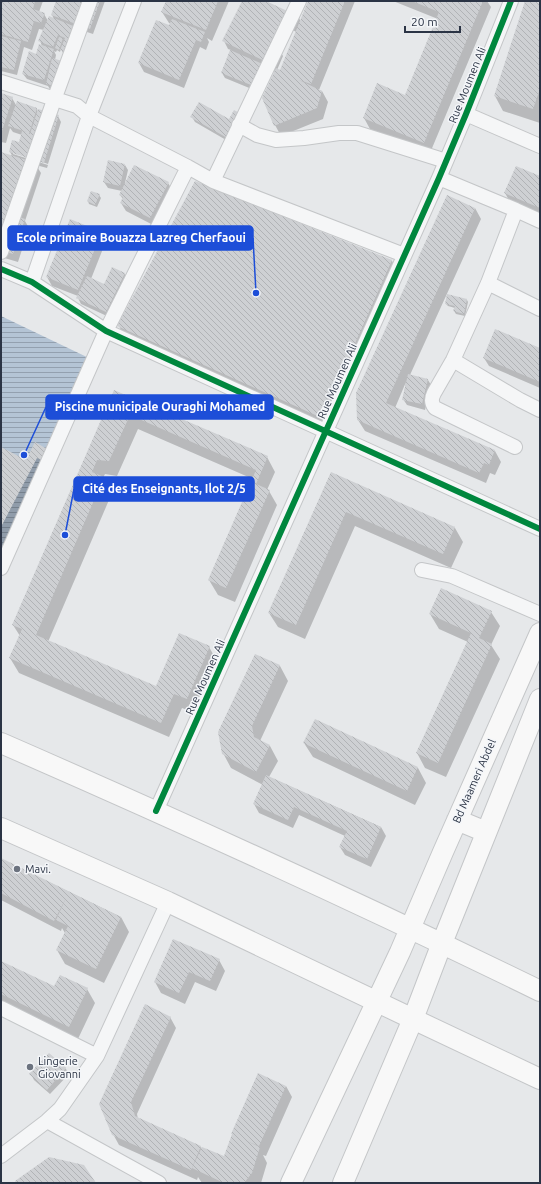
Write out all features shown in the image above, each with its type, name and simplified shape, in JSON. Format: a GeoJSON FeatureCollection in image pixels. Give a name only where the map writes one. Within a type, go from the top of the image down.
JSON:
{"type":"FeatureCollection","features":[{"type":"Feature","properties":{"kind":"street"},"geometry":{"type":"LineString","coordinates":[[1,252],[90,1]]}},
{"type":"Feature","properties":{"kind":"street"},"geometry":{"type":"LineString","coordinates":[[32,282],[89,116],[134,1]]}},
{"type":"Feature","properties":{"kind":"street"},"geometry":{"type":"LineString","coordinates":[[213,181],[299,1]]}},
{"type":"Feature","properties":{"kind":"street","name":"Rue Moumen Ali"},"geometry":{"type":"LineString","coordinates":[[156,810],[439,178],[511,1]]}},
{"type":"Feature","properties":{"kind":"street"},"geometry":{"type":"LineString","coordinates":[[1,82],[54,100],[77,106],[89,116],[213,181],[404,255]]}},
{"type":"Feature","properties":{"kind":"street"},"geometry":{"type":"LineString","coordinates":[[466,114],[540,146]]}},
{"type":"Feature","properties":{"kind":"street"},"geometry":{"type":"LineString","coordinates":[[239,125],[257,135],[276,140],[339,133],[357,133],[446,161]]}},
{"type":"Feature","properties":{"kind":"street"},"geometry":{"type":"LineString","coordinates":[[1,568],[106,331],[188,167]]}},
{"type":"Feature","properties":{"kind":"street"},"geometry":{"type":"LineString","coordinates":[[439,178],[516,210],[540,222]]}},
{"type":"Feature","properties":{"kind":"street"},"geometry":{"type":"LineString","coordinates":[[515,447],[441,412],[432,404],[432,398],[453,360],[488,283],[516,210]]}},
{"type":"Feature","properties":{"kind":"street"},"geometry":{"type":"LineString","coordinates":[[1,269],[32,282],[106,331],[540,529]]}},
{"type":"Feature","properties":{"kind":"street"},"geometry":{"type":"LineString","coordinates":[[488,283],[540,309]]}},
{"type":"Feature","properties":{"kind":"street"},"geometry":{"type":"LineString","coordinates":[[453,360],[520,400],[540,410]]}},
{"type":"Feature","properties":{"kind":"street"},"geometry":{"type":"LineString","coordinates":[[422,570],[452,576],[540,614]]}},
{"type":"Feature","properties":{"kind":"street","name":"Bd Maameri Abdel"},"geometry":{"type":"LineString","coordinates":[[291,1183],[377,1002],[410,929],[456,820],[540,633]]}},
{"type":"Feature","properties":{"kind":"street"},"geometry":{"type":"LineString","coordinates":[[342,1183],[413,1019],[540,699]]}},
{"type":"Feature","properties":{"kind":"street"},"geometry":{"type":"LineString","coordinates":[[1,743],[156,810],[442,943],[540,991]]}},
{"type":"Feature","properties":{"kind":"street"},"geometry":{"type":"LineString","coordinates":[[456,820],[486,832]]}},
{"type":"Feature","properties":{"kind":"street"},"geometry":{"type":"LineString","coordinates":[[1,828],[168,902],[540,1078]]}},
{"type":"Feature","properties":{"kind":"street"},"geometry":{"type":"LineString","coordinates":[[1,1156],[47,1122],[60,1109],[97,1056],[168,902]]}},
{"type":"Feature","properties":{"kind":"street"},"geometry":{"type":"LineString","coordinates":[[1,1008],[97,1056]]}},
{"type":"Feature","properties":{"kind":"street"},"geometry":{"type":"LineString","coordinates":[[47,1122],[159,1183]]}},
{"type":"Feature","properties":{"kind":"water"},"geometry":{"type":"Polygon","coordinates":[[[1,316],[91,359],[1,551],[1,316]]]}},
{"type":"Feature","properties":{"kind":"building"},"geometry":{"type":"Polygon","coordinates":[[[1,1],[35,1],[33,9],[45,13],[41,23],[34,21],[28,42],[1,34],[1,1]]]}},
{"type":"Feature","properties":{"kind":"building"},"geometry":{"type":"Polygon","coordinates":[[[56,1],[100,1],[90,29],[51,15],[56,1]]]}},
{"type":"Feature","properties":{"kind":"building"},"geometry":{"type":"Polygon","coordinates":[[[166,1],[218,1],[206,30],[161,12],[166,1]]]}},
{"type":"Feature","properties":{"kind":"building"},"geometry":{"type":"Polygon","coordinates":[[[242,1],[266,1],[300,17],[295,26],[282,20],[271,43],[279,47],[271,64],[222,41],[242,1]]]}},
{"type":"Feature","properties":{"kind":"building"},"geometry":{"type":"Polygon","coordinates":[[[308,1],[345,1],[311,84],[299,80],[322,91],[317,108],[274,126],[262,98],[276,68],[280,70],[308,1]]]}},
{"type":"Feature","properties":{"kind":"building"},"geometry":{"type":"Polygon","coordinates":[[[412,1],[483,1],[424,143],[363,118],[377,83],[405,95],[439,12],[412,1]]]}},
{"type":"Feature","properties":{"kind":"building"},"geometry":{"type":"Polygon","coordinates":[[[525,1],[540,3],[540,89],[533,109],[494,96],[525,1]]]}},
{"type":"Feature","properties":{"kind":"building"},"geometry":{"type":"Polygon","coordinates":[[[49,16],[78,28],[68,53],[60,50],[65,38],[58,35],[53,47],[38,41],[49,16]]]}},
{"type":"Feature","properties":{"kind":"building"},"geometry":{"type":"Polygon","coordinates":[[[172,19],[205,32],[201,42],[196,40],[179,80],[138,63],[156,20],[169,25],[172,19]]]}},
{"type":"Feature","properties":{"kind":"building"},"geometry":{"type":"Polygon","coordinates":[[[1,36],[21,41],[14,70],[1,67],[1,36]]]}},
{"type":"Feature","properties":{"kind":"building"},"geometry":{"type":"Polygon","coordinates":[[[59,37],[63,38],[59,50],[55,48],[59,37]]]}},
{"type":"Feature","properties":{"kind":"building"},"geometry":{"type":"Polygon","coordinates":[[[39,44],[54,49],[44,80],[22,74],[29,51],[36,54],[39,44]]]}},
{"type":"Feature","properties":{"kind":"building"},"geometry":{"type":"Polygon","coordinates":[[[230,50],[265,65],[256,87],[221,73],[230,50]]]}},
{"type":"Feature","properties":{"kind":"building"},"geometry":{"type":"Polygon","coordinates":[[[52,58],[66,62],[60,87],[46,84],[52,58]]]}},
{"type":"Feature","properties":{"kind":"building"},"geometry":{"type":"Polygon","coordinates":[[[1,93],[13,97],[1,134],[1,93]]]}},
{"type":"Feature","properties":{"kind":"building"},"geometry":{"type":"Polygon","coordinates":[[[17,101],[37,108],[29,134],[38,109],[59,115],[44,163],[9,152],[12,140],[19,142],[22,131],[27,132],[8,126],[17,101]]]}},
{"type":"Feature","properties":{"kind":"building"},"geometry":{"type":"Polygon","coordinates":[[[199,102],[229,119],[234,110],[243,115],[229,139],[190,117],[199,102]]]}},
{"type":"Feature","properties":{"kind":"building"},"geometry":{"type":"Polygon","coordinates":[[[1,152],[36,163],[19,217],[25,219],[13,254],[1,250],[1,152]]]}},
{"type":"Feature","properties":{"kind":"building"},"geometry":{"type":"Polygon","coordinates":[[[108,160],[125,164],[120,186],[103,182],[108,160]]]}},
{"type":"Feature","properties":{"kind":"building"},"geometry":{"type":"Polygon","coordinates":[[[134,165],[169,182],[150,218],[120,203],[123,197],[119,195],[134,165]]]}},
{"type":"Feature","properties":{"kind":"building"},"geometry":{"type":"Polygon","coordinates":[[[516,166],[540,176],[540,208],[504,193],[516,166]]]}},
{"type":"Feature","properties":{"kind":"building"},"geometry":{"type":"Polygon","coordinates":[[[195,181],[392,260],[322,418],[117,326],[195,181]]]}},
{"type":"Feature","properties":{"kind":"building"},"geometry":{"type":"Polygon","coordinates":[[[91,191],[100,194],[95,205],[87,201],[91,191]]]}},
{"type":"Feature","properties":{"kind":"building"},"geometry":{"type":"Polygon","coordinates":[[[447,195],[475,208],[386,403],[495,450],[489,465],[484,463],[479,473],[357,420],[356,393],[447,195]]]}},
{"type":"Feature","properties":{"kind":"building"},"geometry":{"type":"Polygon","coordinates":[[[70,219],[102,232],[78,290],[46,277],[70,219]]]}},
{"type":"Feature","properties":{"kind":"building"},"geometry":{"type":"Polygon","coordinates":[[[112,267],[125,273],[106,312],[76,298],[87,276],[104,284],[112,267]]]}},
{"type":"Feature","properties":{"kind":"building"},"geometry":{"type":"Polygon","coordinates":[[[447,294],[467,299],[464,314],[453,311],[455,306],[445,304],[447,294]]]}},
{"type":"Feature","properties":{"kind":"building"},"geometry":{"type":"Polygon","coordinates":[[[495,329],[540,348],[540,382],[483,358],[495,329]]]}},
{"type":"Feature","properties":{"kind":"building"},"geometry":{"type":"Polygon","coordinates":[[[408,374],[428,379],[422,404],[402,400],[408,374]]]}},
{"type":"Feature","properties":{"kind":"building"},"geometry":{"type":"Polygon","coordinates":[[[114,390],[268,456],[256,484],[270,490],[226,588],[208,580],[256,470],[130,415],[109,461],[97,460],[92,472],[104,477],[36,635],[156,686],[179,633],[210,646],[187,699],[174,694],[161,723],[9,658],[22,629],[12,625],[114,390]]]}},
{"type":"Feature","properties":{"kind":"building"},"geometry":{"type":"Polygon","coordinates":[[[35,442],[47,449],[42,460],[37,458],[1,527],[1,447],[26,460],[35,442]]]}},
{"type":"Feature","properties":{"kind":"building"},"geometry":{"type":"Polygon","coordinates":[[[331,472],[455,527],[443,554],[346,512],[296,625],[268,613],[331,472]]]}},
{"type":"Feature","properties":{"kind":"building"},"geometry":{"type":"Polygon","coordinates":[[[441,588],[492,611],[479,638],[492,644],[438,763],[416,753],[471,633],[429,614],[441,588]]]}},
{"type":"Feature","properties":{"kind":"building"},"geometry":{"type":"Polygon","coordinates":[[[255,654],[280,665],[252,726],[254,737],[270,745],[256,772],[222,754],[218,732],[255,654]]]}},
{"type":"Feature","properties":{"kind":"building"},"geometry":{"type":"Polygon","coordinates":[[[315,719],[418,767],[407,791],[303,743],[315,719]]]}},
{"type":"Feature","properties":{"kind":"building"},"geometry":{"type":"Polygon","coordinates":[[[266,775],[381,827],[367,859],[339,847],[347,831],[294,807],[288,820],[253,804],[266,775]]]}},
{"type":"Feature","properties":{"kind":"building"},"geometry":{"type":"Polygon","coordinates":[[[1,858],[121,917],[96,969],[56,950],[68,926],[56,920],[66,898],[54,921],[1,893],[1,858]]]}},
{"type":"Feature","properties":{"kind":"building"},"geometry":{"type":"Polygon","coordinates":[[[173,939],[220,959],[210,981],[189,972],[179,993],[154,982],[173,939]]]}},
{"type":"Feature","properties":{"kind":"building"},"geometry":{"type":"Polygon","coordinates":[[[1,961],[54,986],[60,975],[88,988],[69,1027],[1,994],[1,961]]]}},
{"type":"Feature","properties":{"kind":"building"},"geometry":{"type":"Polygon","coordinates":[[[145,1004],[171,1017],[131,1102],[135,1116],[201,1146],[191,1170],[112,1135],[99,1104],[145,1004]]]}},
{"type":"Feature","properties":{"kind":"building"},"geometry":{"type":"Polygon","coordinates":[[[49,1053],[66,1068],[47,1090],[29,1074],[49,1053]]]}},
{"type":"Feature","properties":{"kind":"building"},"geometry":{"type":"Polygon","coordinates":[[[258,1073],[286,1086],[259,1146],[244,1140],[260,1147],[252,1173],[244,1183],[224,1183],[192,1168],[202,1147],[224,1156],[231,1134],[258,1073]]]}},
{"type":"Feature","properties":{"kind":"building"},"geometry":{"type":"Polygon","coordinates":[[[49,1157],[84,1165],[96,1183],[16,1183],[15,1181],[49,1157]]]}},
{"type":"Feature","properties":{"kind":"cycle path"},"geometry":{"type":"LineString","coordinates":[[156,811],[439,178],[511,1]]}},
{"type":"Feature","properties":{"kind":"cycle path"},"geometry":{"type":"LineString","coordinates":[[1,269],[32,282],[106,331],[540,529]]}},
{"type":"Feature","properties":{"kind":"place","name":"Ecole primaire Bouazza Lazreg Cherfaoui"},"geometry":{"type":"Point","coordinates":[256,293]}},
{"type":"Feature","properties":{"kind":"place","name":"Piscine municipale Ouraghi Mohamed"},"geometry":{"type":"Point","coordinates":[24,455]}},
{"type":"Feature","properties":{"kind":"place","name":"Cité des Enseignants, Ilot 2/5"},"geometry":{"type":"Point","coordinates":[65,535]}},
{"type":"Feature","properties":{"kind":"place","name":"Mavi."},"geometry":{"type":"Point","coordinates":[17,869]}},
{"type":"Feature","properties":{"kind":"place","name":"Lingerie Giovanni"},"geometry":{"type":"Point","coordinates":[30,1067]}}]}
